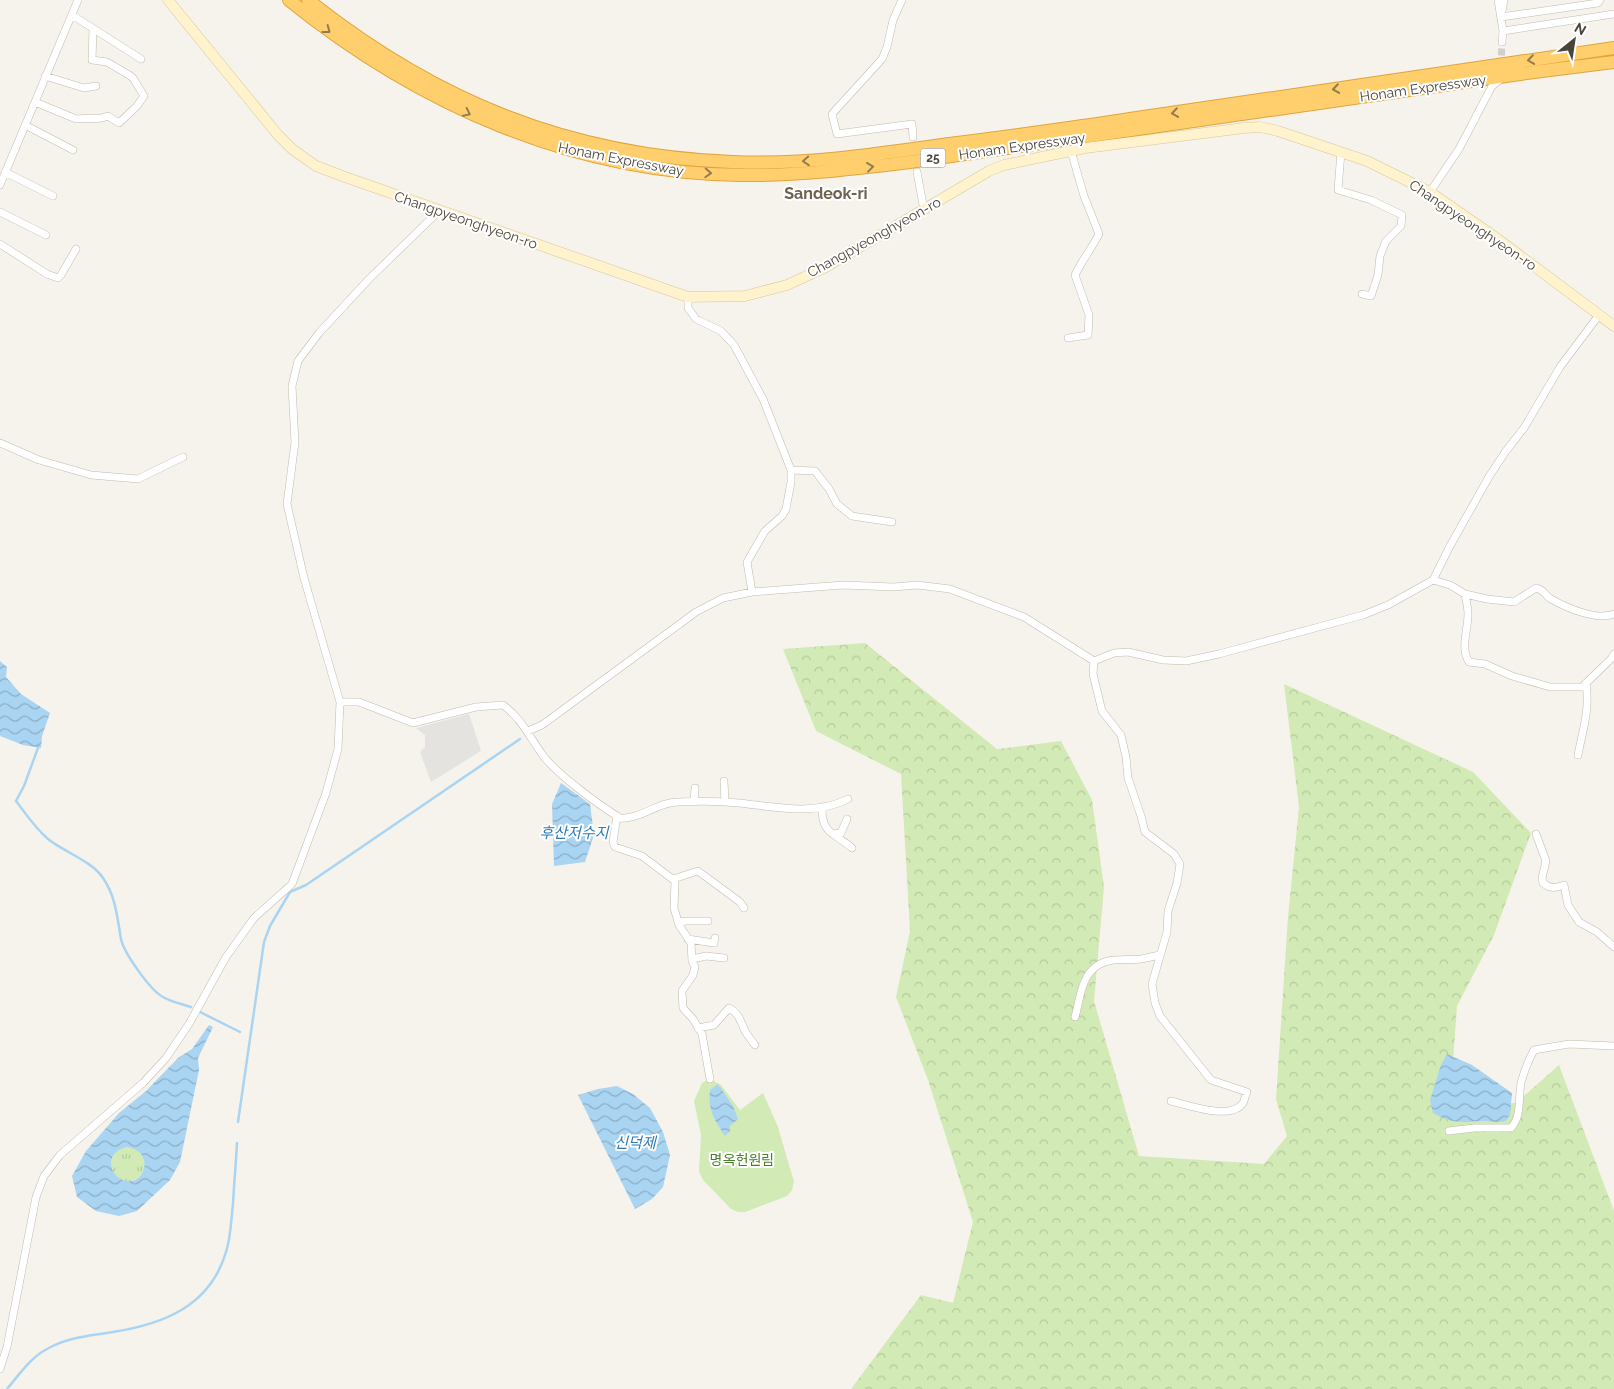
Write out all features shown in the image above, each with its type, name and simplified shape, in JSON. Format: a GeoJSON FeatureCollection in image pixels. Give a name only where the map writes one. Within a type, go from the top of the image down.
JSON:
{"type":"FeatureCollection","features":[{"type":"Feature","properties":{"kind":"highway","name":"Honam Expressway"},"geometry":{"type":"LineString","coordinates":[[289,0],[336,37],[422,90],[469,114],[518,134],[562,149],[642,165],[681,172],[740,175],[842,170],[910,162],[1614,62]]}},
{"type":"Feature","properties":{"kind":"highway","name":"Honam Expressway"},"geometry":{"type":"LineString","coordinates":[[308,0],[333,20],[380,52],[426,80],[473,104],[520,122],[559,135],[602,146],[682,159],[734,162],[791,162],[864,156],[1614,48]]}},
{"type":"Feature","properties":{"kind":"main road","name":"Changpyeonghyeon-ro"},"geometry":{"type":"LineString","coordinates":[[168,0],[292,149],[316,166],[439,211],[688,297],[745,296],[787,284],[826,267],[989,171],[1004,165],[1071,151],[1219,130],[1260,128],[1278,131],[1367,160],[1430,192],[1495,237],[1614,326]]}},
{"type":"Feature","properties":{"kind":"street"},"geometry":{"type":"LineString","coordinates":[[0,185],[78,0]]}},
{"type":"Feature","properties":{"kind":"street"},"geometry":{"type":"LineString","coordinates":[[902,0],[893,20],[887,47],[882,59],[832,114],[837,134],[912,124],[913,136]]}},
{"type":"Feature","properties":{"kind":"street"},"geometry":{"type":"LineString","coordinates":[[1498,0],[1503,31],[1502,42]]}},
{"type":"Feature","properties":{"kind":"street"},"geometry":{"type":"LineString","coordinates":[[1501,18],[1504,0]]}},
{"type":"Feature","properties":{"kind":"street"},"geometry":{"type":"LineString","coordinates":[[1501,18],[1598,3],[1600,0]]}},
{"type":"Feature","properties":{"kind":"street"},"geometry":{"type":"LineString","coordinates":[[1503,31],[1614,14]]}},
{"type":"Feature","properties":{"kind":"street"},"geometry":{"type":"LineString","coordinates":[[72,15],[141,59]]}},
{"type":"Feature","properties":{"kind":"street"},"geometry":{"type":"LineString","coordinates":[[35,102],[76,119],[93,120],[108,116],[119,122],[137,106],[144,96],[133,78],[107,62],[92,60],[94,29]]}},
{"type":"Feature","properties":{"kind":"street"},"geometry":{"type":"LineString","coordinates":[[45,76],[84,88],[96,86]]}},
{"type":"Feature","properties":{"kind":"street"},"geometry":{"type":"LineString","coordinates":[[1430,192],[1459,149],[1492,86],[1501,79]]}},
{"type":"Feature","properties":{"kind":"street"},"geometry":{"type":"LineString","coordinates":[[25,125],[73,150]]}},
{"type":"Feature","properties":{"kind":"street"},"geometry":{"type":"LineString","coordinates":[[1068,338],[1088,335],[1089,315],[1075,275],[1081,261],[1092,248],[1100,234],[1084,196],[1071,151]]}},
{"type":"Feature","properties":{"kind":"street"},"geometry":{"type":"LineString","coordinates":[[1341,152],[1338,190],[1371,200],[1402,215],[1401,226],[1386,241],[1380,256],[1378,275],[1371,296],[1362,294]]}},
{"type":"Feature","properties":{"kind":"street"},"geometry":{"type":"LineString","coordinates":[[6,172],[53,196]]}},
{"type":"Feature","properties":{"kind":"street"},"geometry":{"type":"LineString","coordinates":[[917,172],[924,210]]}},
{"type":"Feature","properties":{"kind":"street"},"geometry":{"type":"LineString","coordinates":[[0,1369],[7,1346],[36,1197],[44,1176],[60,1155],[142,1083],[166,1058],[189,1024],[226,957],[254,918],[292,884],[326,793],[338,749],[340,702],[304,578],[288,504],[295,442],[292,386],[298,361],[319,333],[369,279],[439,211]]}},
{"type":"Feature","properties":{"kind":"street"},"geometry":{"type":"LineString","coordinates":[[0,212],[46,235]]}},
{"type":"Feature","properties":{"kind":"street"},"geometry":{"type":"LineString","coordinates":[[0,244],[47,274],[58,278],[76,249]]}},
{"type":"Feature","properties":{"kind":"street"},"geometry":{"type":"LineString","coordinates":[[688,297],[688,308],[696,319],[720,331],[734,345],[763,399],[791,470],[791,482],[786,509],[782,516],[764,530],[747,562],[752,592]]}},
{"type":"Feature","properties":{"kind":"street"},"geometry":{"type":"LineString","coordinates":[[1094,661],[1114,653],[1128,652],[1163,660],[1186,661],[1219,654],[1363,615],[1388,605],[1433,580],[1490,475],[1524,428],[1560,367],[1599,314]]}},
{"type":"Feature","properties":{"kind":"street"},"geometry":{"type":"LineString","coordinates":[[0,443],[39,460],[91,475],[138,479],[183,457]]}},
{"type":"Feature","properties":{"kind":"street"},"geometry":{"type":"LineString","coordinates":[[791,470],[815,471],[829,489],[837,504],[852,516],[892,522]]}},
{"type":"Feature","properties":{"kind":"street"},"geometry":{"type":"LineString","coordinates":[[1433,580],[1450,585],[1465,594],[1514,602],[1536,588],[1543,590],[1549,598],[1582,612],[1595,616],[1614,614]]}},
{"type":"Feature","properties":{"kind":"street"},"geometry":{"type":"LineString","coordinates":[[528,731],[542,725],[696,612],[723,598],[752,592],[843,585],[894,587],[918,585],[950,589],[1024,617],[1094,661]]}},
{"type":"Feature","properties":{"kind":"street"},"geometry":{"type":"LineString","coordinates":[[1465,594],[1468,614],[1465,639],[1466,657],[1469,662],[1485,664],[1512,676],[1550,687],[1582,687],[1614,654]]}},
{"type":"Feature","properties":{"kind":"street"},"geometry":{"type":"LineString","coordinates":[[1094,661],[1093,674],[1102,711],[1121,734],[1128,778],[1142,816],[1145,832],[1174,854],[1180,864],[1177,883],[1168,911],[1167,932],[1152,984],[1155,1003],[1160,1016],[1211,1080],[1247,1092],[1242,1104],[1232,1111],[1216,1112],[1172,1101]]}},
{"type":"Feature","properties":{"kind":"street"},"geometry":{"type":"LineString","coordinates":[[1578,755],[1588,712],[1586,683]]}},
{"type":"Feature","properties":{"kind":"street"},"geometry":{"type":"LineString","coordinates":[[340,702],[359,702],[413,723],[476,706],[503,704],[528,731],[542,754],[558,772],[617,816],[630,819],[652,808],[676,801],[724,802],[791,809],[822,808],[837,805],[848,799]]}},
{"type":"Feature","properties":{"kind":"street"},"geometry":{"type":"LineString","coordinates":[[724,781],[724,802]]}},
{"type":"Feature","properties":{"kind":"street"},"geometry":{"type":"LineString","coordinates":[[694,802],[695,788]]}},
{"type":"Feature","properties":{"kind":"street"},"geometry":{"type":"LineString","coordinates":[[822,808],[822,819],[826,830],[842,839],[852,848]]}},
{"type":"Feature","properties":{"kind":"street"},"geometry":{"type":"LineString","coordinates":[[617,816],[613,842],[615,847],[642,856],[675,881],[674,908],[678,922],[691,943],[692,959],[695,967],[693,975],[682,991],[683,1008],[693,1019],[702,1034],[710,1079]]}},
{"type":"Feature","properties":{"kind":"street"},"geometry":{"type":"LineString","coordinates":[[833,834],[841,833],[847,819]]}},
{"type":"Feature","properties":{"kind":"street"},"geometry":{"type":"LineString","coordinates":[[1536,834],[1546,861],[1542,883],[1554,888],[1564,885],[1568,905],[1579,922],[1597,932],[1614,947]]}},
{"type":"Feature","properties":{"kind":"street"},"geometry":{"type":"LineString","coordinates":[[673,879],[698,871],[740,902],[744,908]]}},
{"type":"Feature","properties":{"kind":"street"},"geometry":{"type":"LineString","coordinates":[[678,922],[708,921]]}},
{"type":"Feature","properties":{"kind":"street"},"geometry":{"type":"LineString","coordinates":[[688,939],[714,943],[715,938]]}},
{"type":"Feature","properties":{"kind":"street"},"geometry":{"type":"LineString","coordinates":[[1075,1017],[1084,984],[1092,969],[1113,960],[1140,959],[1160,955]]}},
{"type":"Feature","properties":{"kind":"street"},"geometry":{"type":"LineString","coordinates":[[692,959],[706,956],[724,958]]}},
{"type":"Feature","properties":{"kind":"street"},"geometry":{"type":"LineString","coordinates":[[698,1028],[714,1025],[728,1008],[735,1011],[755,1046]]}},
{"type":"Feature","properties":{"kind":"street"},"geometry":{"type":"LineString","coordinates":[[1449,1131],[1474,1128],[1511,1128],[1517,1120],[1522,1078],[1526,1064],[1534,1050],[1568,1044],[1596,1047],[1614,1046]]}},
{"type":"Feature","properties":{"kind":"green space"},"geometry":{"type":"Polygon","coordinates":[[[865,643],[997,749],[1061,741],[1092,800],[1104,887],[1094,1001],[1139,1156],[1264,1164],[1287,1136],[1276,1099],[1288,917],[1299,807],[1284,684],[1473,772],[1531,833],[1494,935],[1457,1006],[1450,1105],[1516,1103],[1559,1065],[1614,1211],[1614,1389],[851,1389],[921,1295],[953,1303],[973,1222],[928,1080],[896,997],[910,931],[901,774],[816,731],[783,649],[865,643]]]}},
{"type":"Feature","properties":{"kind":"green space","name":"명옥헌원림"},"geometry":{"type":"Polygon","coordinates":[[[710,1079],[721,1085],[740,1110],[763,1093],[778,1127],[794,1182],[792,1190],[787,1196],[745,1212],[738,1212],[731,1209],[703,1180],[699,1171],[701,1135],[694,1101],[702,1083],[710,1079]]]}},
{"type":"Feature","properties":{"kind":"green space"},"geometry":{"type":"Polygon","coordinates":[[[128,1147],[140,1152],[145,1164],[140,1176],[128,1181],[116,1176],[111,1164],[116,1152],[128,1147]]]}},
{"type":"Feature","properties":{"kind":"shaded area"},"geometry":{"type":"Polygon","coordinates":[[[469,714],[481,751],[431,782],[420,752],[425,747],[425,735],[416,728],[469,714]]]}},
{"type":"Feature","properties":{"kind":"water"},"geometry":{"type":"Polygon","coordinates":[[[0,661],[7,667],[6,677],[21,694],[50,713],[42,736],[41,748],[23,745],[0,736],[0,661]]]}},
{"type":"Feature","properties":{"kind":"water","name":"후산저수지"},"geometry":{"type":"Polygon","coordinates":[[[561,783],[590,804],[594,835],[585,862],[554,866],[552,804],[561,783]]]}},
{"type":"Feature","properties":{"kind":"water"},"geometry":{"type":"Polygon","coordinates":[[[209,1025],[213,1027],[198,1058],[199,1070],[180,1162],[170,1180],[137,1211],[119,1216],[96,1211],[77,1197],[72,1176],[86,1151],[119,1113],[146,1091],[178,1058],[192,1049],[209,1025]],[[127,1147],[123,1148],[112,1157],[112,1169],[123,1180],[131,1181],[137,1179],[142,1174],[144,1161],[142,1155],[136,1150],[127,1147]]]}},
{"type":"Feature","properties":{"kind":"water"},"geometry":{"type":"Polygon","coordinates":[[[1447,1054],[1472,1065],[1512,1093],[1510,1115],[1506,1121],[1460,1122],[1448,1120],[1433,1113],[1430,1100],[1441,1065],[1447,1054]]]}},
{"type":"Feature","properties":{"kind":"water"},"geometry":{"type":"Polygon","coordinates":[[[718,1084],[733,1106],[738,1119],[730,1126],[730,1131],[725,1136],[715,1120],[710,1104],[710,1090],[718,1084]]]}},
{"type":"Feature","properties":{"kind":"water","name":"신덕제"},"geometry":{"type":"Polygon","coordinates":[[[617,1086],[633,1094],[650,1108],[663,1132],[670,1155],[663,1187],[652,1199],[635,1209],[578,1095],[617,1086]]]}},
{"type":"Feature","properties":{"kind":"waterway"},"geometry":{"type":"LineString","coordinates":[[238,1122],[264,942],[270,926],[290,892],[306,885],[520,739]]}},
{"type":"Feature","properties":{"kind":"waterway"},"geometry":{"type":"LineString","coordinates":[[38,748],[24,786],[16,801],[35,826],[48,839],[85,862],[103,878],[111,892],[123,945],[132,962],[151,987],[163,997],[191,1007]]}},
{"type":"Feature","properties":{"kind":"waterway"},"geometry":{"type":"LineString","coordinates":[[200,1012],[240,1032]]}},
{"type":"Feature","properties":{"kind":"waterway"},"geometry":{"type":"LineString","coordinates":[[7,1389],[30,1362],[54,1345],[87,1336],[150,1324],[183,1309],[197,1299],[219,1271],[226,1252],[233,1204],[237,1143]]}},
{"type":"Feature","properties":{"kind":"tunnel"},"geometry":{"type":"LineString","coordinates":[[1501,66],[1502,42]]}},
{"type":"Feature","properties":{"kind":"district","name":"Sandeok-ri"},"geometry":{"type":"Point","coordinates":[826,193]}}]}
